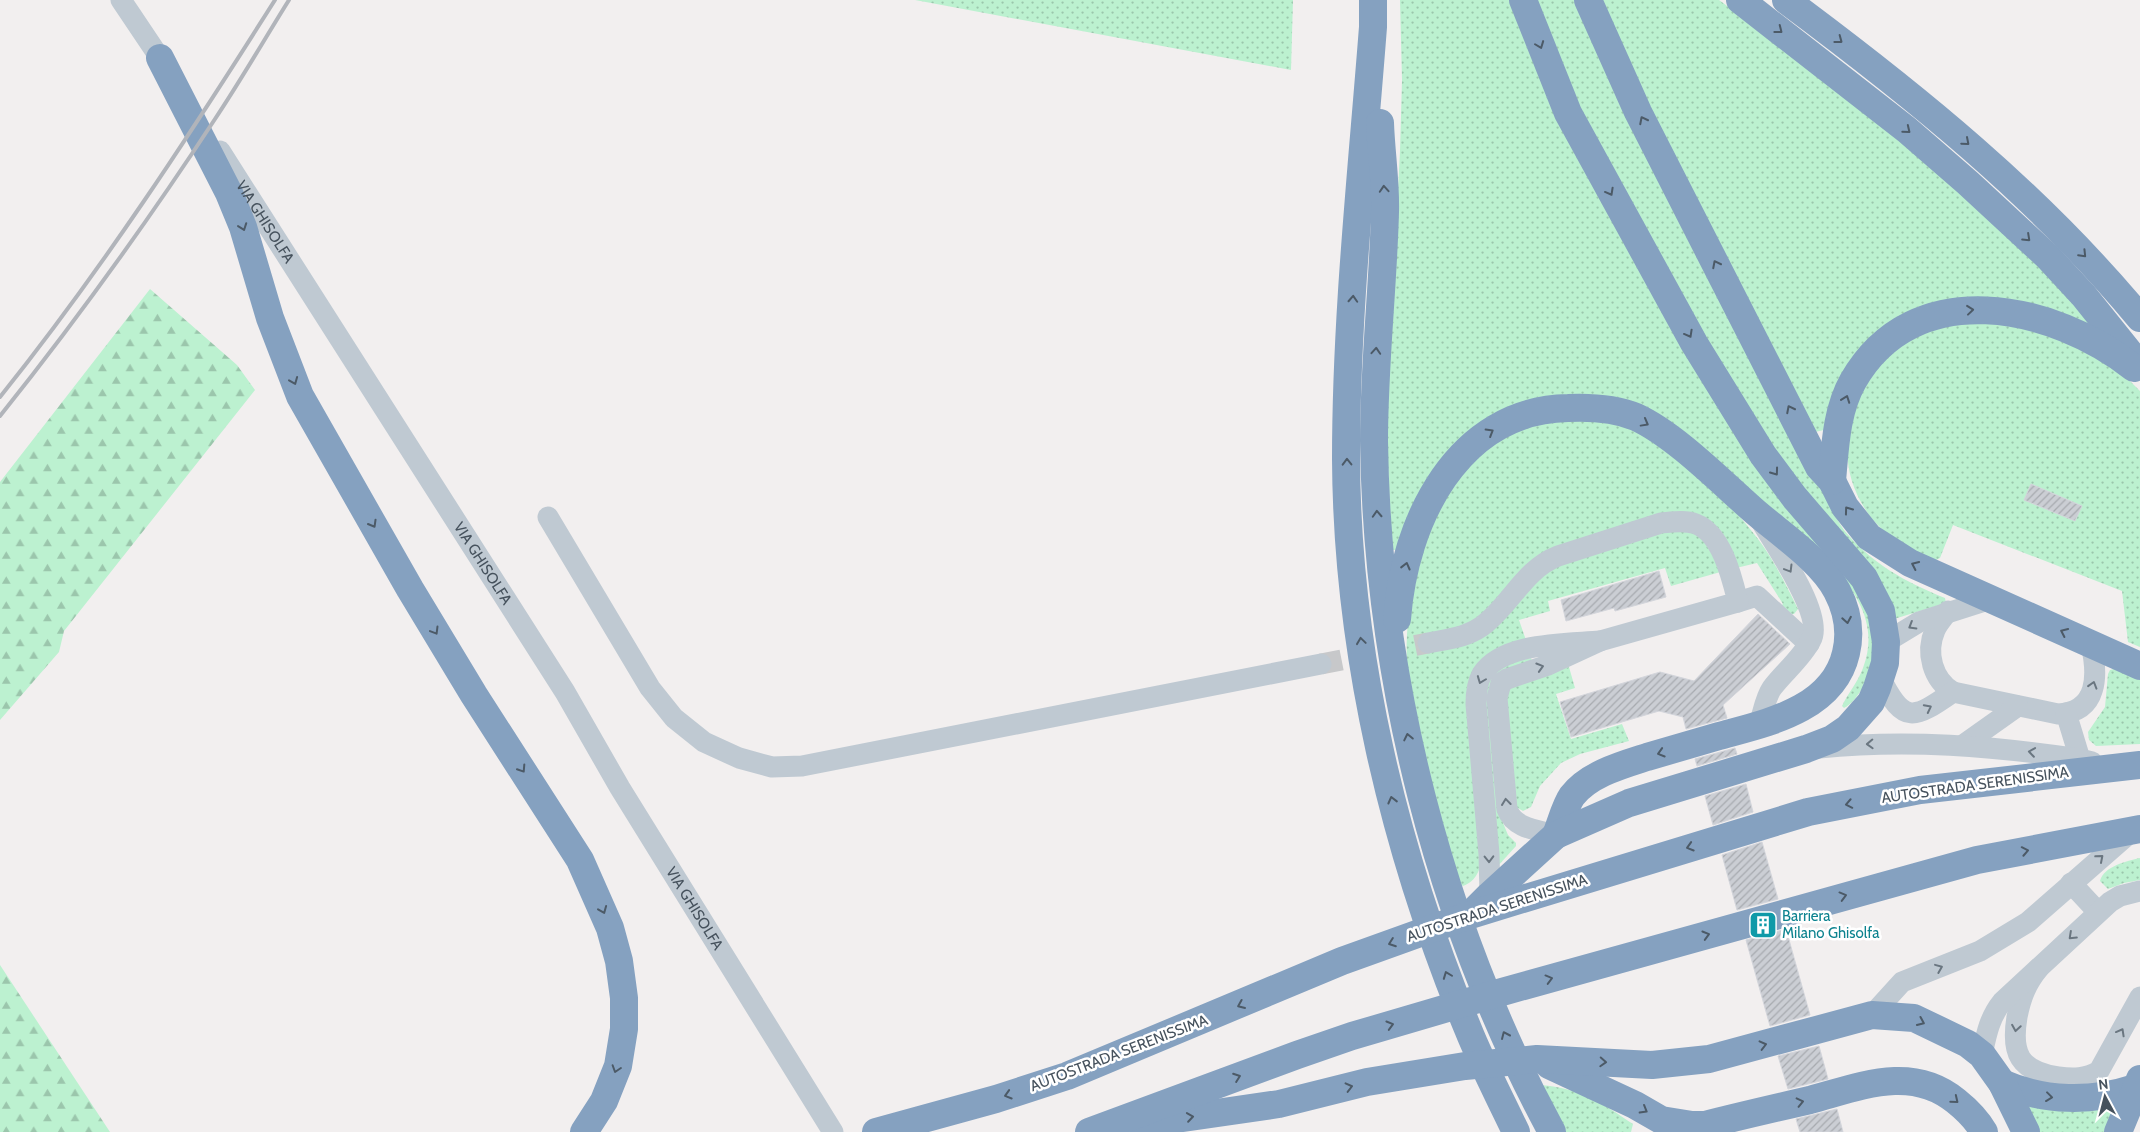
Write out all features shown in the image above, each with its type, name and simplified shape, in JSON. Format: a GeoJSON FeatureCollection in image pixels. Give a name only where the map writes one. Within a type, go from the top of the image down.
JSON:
{"type":"FeatureCollection","features":[{"type":"Feature","properties":{"kind":"highway"},"geometry":{"type":"LineString","coordinates":[[1373,0],[1373,27],[1385,209],[1374,442],[1381,570],[1395,666],[1417,780],[1471,951],[1502,1029],[1551,1129]]}},
{"type":"Feature","properties":{"kind":"highway"},"geometry":{"type":"LineString","coordinates":[[1470,915],[1556,835],[1629,803],[1806,749],[1832,739],[1848,728],[1871,702],[1881,679],[1886,642],[1881,611],[1864,578],[1795,498],[1763,455],[1694,343],[1568,112],[1523,0]]}},
{"type":"Feature","properties":{"kind":"highway"},"geometry":{"type":"LineString","coordinates":[[1588,0],[1638,112],[1819,467],[1832,481],[1845,507],[1869,537],[1910,563],[2140,666]]}},
{"type":"Feature","properties":{"kind":"highway"},"geometry":{"type":"LineString","coordinates":[[1740,0],[1907,130],[1968,183],[2048,258],[2084,296],[2140,366]]}},
{"type":"Feature","properties":{"kind":"highway"},"geometry":{"type":"LineString","coordinates":[[1786,0],[1900,87],[2000,172],[2092,263],[2140,318]]}},
{"type":"Feature","properties":{"kind":"highway"},"geometry":{"type":"LineString","coordinates":[[1373,27],[1355,264],[1346,460],[1353,568],[1366,673],[1375,724],[1404,848],[1441,959],[1468,1030],[1516,1132]]}},
{"type":"Feature","properties":{"kind":"highway"},"geometry":{"type":"LineString","coordinates":[[160,58],[229,193],[243,227],[270,318],[300,396],[410,589],[474,695],[580,860],[610,928],[620,961],[624,998],[624,1029],[618,1066],[604,1101],[584,1132]]}},
{"type":"Feature","properties":{"kind":"highway"},"geometry":{"type":"LineString","coordinates":[[1832,481],[1838,426],[1844,401],[1853,381],[1882,346],[1902,330],[1923,320],[1951,312],[1979,309],[2005,311],[2036,317],[2096,344],[2124,360],[2140,373]]}},
{"type":"Feature","properties":{"kind":"highway"},"geometry":{"type":"LineString","coordinates":[[1395,666],[1397,616],[1406,563],[1425,510],[1441,480],[1452,464],[1488,432],[1511,420],[1534,412],[1568,408],[1610,409],[1635,417],[1655,428],[1679,446],[1813,561],[1836,589],[1848,622],[1847,652],[1835,678],[1812,702],[1784,717],[1604,772],[1583,785],[1571,798],[1556,835]]}},
{"type":"Feature","properties":{"kind":"highway","name":"AUTOSTRADA SERENISSIMA"},"geometry":{"type":"LineString","coordinates":[[876,1132],[996,1099],[1067,1076],[1342,961],[1470,915],[1808,812],[1920,790],[2127,766]]}},
{"type":"Feature","properties":{"kind":"highway"},"geometry":{"type":"LineString","coordinates":[[1089,1132],[1352,1036],[1502,992],[1977,860],[2136,830]]}},
{"type":"Feature","properties":{"kind":"highway"},"geometry":{"type":"LineString","coordinates":[[1089,1132],[1279,1104],[1367,1082],[1466,1066],[1537,1059],[1652,1064],[1709,1059],[1872,1015],[1914,1018],[1968,1044],[1982,1055],[2002,1083],[2026,1132]]}},
{"type":"Feature","properties":{"kind":"highway"},"geometry":{"type":"LineString","coordinates":[[1537,1059],[1635,1105],[1661,1120],[1676,1123],[1705,1125],[1860,1085],[1903,1080],[1918,1082],[1936,1088],[1950,1096],[1962,1106],[1984,1132]]}},
{"type":"Feature","properties":{"kind":"highway"},"geometry":{"type":"LineString","coordinates":[[2002,1083],[2036,1095],[2066,1098],[2120,1093],[2138,1084]]}},
{"type":"Feature","properties":{"kind":"highway"},"geometry":{"type":"LineString","coordinates":[[2118,1132],[2138,1084]]}},
{"type":"Feature","properties":{"kind":"street","name":"VIA GHISOLFA"},"geometry":{"type":"LineString","coordinates":[[121,0],[566,692],[620,788],[833,1132]]}},
{"type":"Feature","properties":{"kind":"street"},"geometry":{"type":"LineString","coordinates":[[1755,512],[1795,579],[1810,609],[1814,632],[1809,644],[1771,690],[1759,724]]}},
{"type":"Feature","properties":{"kind":"street"},"geometry":{"type":"LineString","coordinates":[[548,517],[650,688],[674,718],[704,742],[739,758],[772,767],[802,766],[1321,664]]}},
{"type":"Feature","properties":{"kind":"street"},"geometry":{"type":"LineString","coordinates":[[1428,643],[1466,634],[1485,624],[1529,574],[1547,560],[1661,523],[1680,522],[1696,524],[1711,535],[1726,562],[1738,602]]}},
{"type":"Feature","properties":{"kind":"street"},"geometry":{"type":"LineString","coordinates":[[1556,835],[1519,824],[1509,816],[1500,735],[1498,690],[1501,683],[1512,676],[1548,665],[1600,641],[1756,596],[1809,644]]}},
{"type":"Feature","properties":{"kind":"street"},"geometry":{"type":"LineString","coordinates":[[1886,642],[1919,622],[1948,611],[1991,599]]}},
{"type":"Feature","properties":{"kind":"street"},"geometry":{"type":"LineString","coordinates":[[1948,611],[1934,631],[1931,654],[1934,670],[1939,679],[1944,686],[1953,692],[2058,714],[2066,714],[2085,702],[2096,683],[2096,664],[2091,644]]}},
{"type":"Feature","properties":{"kind":"street"},"geometry":{"type":"LineString","coordinates":[[1490,895],[1490,854],[1476,704],[1476,694],[1482,674],[1490,664],[1507,655],[1541,646],[1600,641]]}},
{"type":"Feature","properties":{"kind":"street"},"geometry":{"type":"LineString","coordinates":[[1881,679],[1898,708],[1912,713],[1922,712],[1931,708],[1953,692]]}},
{"type":"Feature","properties":{"kind":"street"},"geometry":{"type":"LineString","coordinates":[[1963,745],[2018,706]]}},
{"type":"Feature","properties":{"kind":"street"},"geometry":{"type":"LineString","coordinates":[[2066,714],[2080,758]]}},
{"type":"Feature","properties":{"kind":"street"},"geometry":{"type":"LineString","coordinates":[[1806,749],[1925,743],[1963,745],[2080,758],[2127,766]]}},
{"type":"Feature","properties":{"kind":"street"},"geometry":{"type":"LineString","coordinates":[[1872,1015],[1902,982],[1996,943],[2028,922],[2071,883],[2136,830]]}},
{"type":"Feature","properties":{"kind":"street"},"geometry":{"type":"LineString","coordinates":[[2071,883],[2098,912]]}},
{"type":"Feature","properties":{"kind":"street"},"geometry":{"type":"LineString","coordinates":[[1982,1055],[1989,1024],[1996,1010],[2098,912],[2120,896],[2140,891]]}},
{"type":"Feature","properties":{"kind":"street"},"geometry":{"type":"LineString","coordinates":[[2038,968],[2024,990],[2014,1036],[2015,1047],[2026,1066],[2050,1076],[2080,1078],[2091,1076],[2099,1071],[2140,997]]}},
{"type":"Feature","properties":{"kind":"green space"},"geometry":{"type":"Polygon","coordinates":[[[915,0],[1293,0],[1291,70],[915,0]]]}},
{"type":"Feature","properties":{"kind":"green space"},"geometry":{"type":"Polygon","coordinates":[[[1400,0],[1511,0],[1553,100],[1872,611],[1876,648],[1875,659],[1860,692],[1849,705],[1844,708],[1842,706],[1863,668],[1867,653],[1867,627],[1859,602],[1835,568],[1683,437],[1520,404],[1398,550],[1392,550],[1386,425],[1400,151],[1402,80],[1400,0]]]}},
{"type":"Feature","properties":{"kind":"green space"},"geometry":{"type":"Polygon","coordinates":[[[1535,0],[1578,0],[1841,526],[1854,542],[1877,562],[1916,585],[1945,598],[1946,603],[1894,619],[1748,412],[1594,139],[1535,0]]]}},
{"type":"Feature","properties":{"kind":"green space"},"geometry":{"type":"Polygon","coordinates":[[[1598,0],[1719,0],[1820,74],[1957,184],[2075,299],[2094,333],[2033,305],[1996,298],[1964,298],[1935,303],[1824,430],[1815,432],[1739,290],[1598,0]]]}},
{"type":"Feature","properties":{"kind":"green space"},"geometry":{"type":"Polygon","coordinates":[[[150,289],[237,365],[255,390],[64,631],[59,652],[0,720],[0,482],[150,289]]]}},
{"type":"Feature","properties":{"kind":"green space"},"geometry":{"type":"Polygon","coordinates":[[[1991,319],[2070,341],[2125,376],[2140,391],[2140,647],[2128,642],[2122,591],[1953,525],[1940,558],[1934,561],[1897,541],[1881,528],[1873,520],[1859,499],[1850,474],[1847,448],[1851,421],[1863,382],[1869,373],[1896,348],[1928,328],[1950,321],[1991,319]]]}},
{"type":"Feature","properties":{"kind":"green space"},"geometry":{"type":"Polygon","coordinates":[[[1579,417],[1614,423],[1635,430],[1685,463],[1718,493],[1758,539],[1775,564],[1798,609],[1794,614],[1790,614],[1780,607],[1783,604],[1757,563],[1736,568],[1716,534],[1708,526],[1689,518],[1660,518],[1593,537],[1545,556],[1523,571],[1492,611],[1477,623],[1458,631],[1426,638],[1428,649],[1470,638],[1487,628],[1501,616],[1531,579],[1544,569],[1560,560],[1660,528],[1685,527],[1702,534],[1714,549],[1724,571],[1671,586],[1665,568],[1548,601],[1550,611],[1519,620],[1527,643],[1503,651],[1487,660],[1476,674],[1469,698],[1483,856],[1475,878],[1463,886],[1459,883],[1447,847],[1422,756],[1409,693],[1407,661],[1408,627],[1419,557],[1431,524],[1446,493],[1465,466],[1489,444],[1521,427],[1556,419],[1579,417]]]}},
{"type":"Feature","properties":{"kind":"green space"},"geometry":{"type":"Polygon","coordinates":[[[1531,658],[1532,661],[1504,672],[1501,818],[1508,835],[1516,843],[1516,846],[1497,867],[1483,701],[1490,675],[1504,664],[1531,658]]]}},
{"type":"Feature","properties":{"kind":"green space"},"geometry":{"type":"Polygon","coordinates":[[[1569,667],[1575,688],[1556,694],[1571,739],[1622,724],[1629,741],[1580,754],[1561,763],[1540,786],[1531,807],[1523,811],[1516,807],[1504,697],[1512,683],[1569,667]]]}},
{"type":"Feature","properties":{"kind":"green space"},"geometry":{"type":"Polygon","coordinates":[[[2114,669],[2140,680],[2140,744],[2096,746],[2089,740],[2088,732],[2105,707],[2108,674],[2110,670],[2114,669]]]}},
{"type":"Feature","properties":{"kind":"green space"},"geometry":{"type":"Polygon","coordinates":[[[2140,858],[2140,880],[2108,889],[2100,881],[2106,871],[2111,868],[2140,858]]]}},
{"type":"Feature","properties":{"kind":"green space"},"geometry":{"type":"Polygon","coordinates":[[[0,965],[110,1132],[0,1132],[0,965]]]}},
{"type":"Feature","properties":{"kind":"green space"},"geometry":{"type":"Polygon","coordinates":[[[1541,1085],[1567,1089],[1601,1103],[1633,1124],[1631,1132],[1564,1132],[1541,1085]]]}},
{"type":"Feature","properties":{"kind":"green space"},"geometry":{"type":"Polygon","coordinates":[[[2027,1101],[2110,1111],[2113,1115],[2107,1132],[2036,1132],[2027,1101]]]}},
{"type":"Feature","properties":{"kind":"building"},"geometry":{"type":"Polygon","coordinates":[[[2031,484],[2082,506],[2075,521],[2024,500],[2031,484]]]}},
{"type":"Feature","properties":{"kind":"building"},"geometry":{"type":"Polygon","coordinates":[[[1659,571],[1666,597],[1615,611],[1614,608],[1566,621],[1561,600],[1659,571]]]}},
{"type":"Feature","properties":{"kind":"building"},"geometry":{"type":"Polygon","coordinates":[[[1758,614],[1790,644],[1723,705],[1727,718],[1686,729],[1683,717],[1659,711],[1571,737],[1560,702],[1660,672],[1694,681],[1758,614]]]}},
{"type":"Feature","properties":{"kind":"building"},"geometry":{"type":"Polygon","coordinates":[[[1735,748],[1737,754],[1697,766],[1695,759],[1735,748]]]}},
{"type":"Feature","properties":{"kind":"building"},"geometry":{"type":"Polygon","coordinates":[[[1746,784],[1753,812],[1713,825],[1705,796],[1746,784]]]}},
{"type":"Feature","properties":{"kind":"building"},"geometry":{"type":"Polygon","coordinates":[[[1762,842],[1778,899],[1737,910],[1722,855],[1762,842]]]}},
{"type":"Feature","properties":{"kind":"building"},"geometry":{"type":"Polygon","coordinates":[[[1786,929],[1810,1015],[1770,1026],[1746,940],[1786,929]]]}},
{"type":"Feature","properties":{"kind":"building"},"geometry":{"type":"Polygon","coordinates":[[[1819,1046],[1828,1079],[1788,1089],[1778,1056],[1819,1046]]]}},
{"type":"Feature","properties":{"kind":"building"},"geometry":{"type":"Polygon","coordinates":[[[1837,1109],[1843,1132],[1800,1132],[1796,1119],[1837,1109]]]}},
{"type":"Feature","properties":{"kind":"tunnel"},"geometry":{"type":"LineString","coordinates":[[1321,664],[1428,643]]}},
{"type":"Feature","properties":{"kind":"railway"},"geometry":{"type":"LineString","coordinates":[[0,397],[109,252],[210,102],[275,0]]}},
{"type":"Feature","properties":{"kind":"railway"},"geometry":{"type":"LineString","coordinates":[[0,416],[84,307],[164,195],[225,104],[289,0]]}},
{"type":"Feature","properties":{"kind":"place","name":"Barriera Milano Ghisolfa"},"geometry":{"type":"Point","coordinates":[1763,925]}}]}
